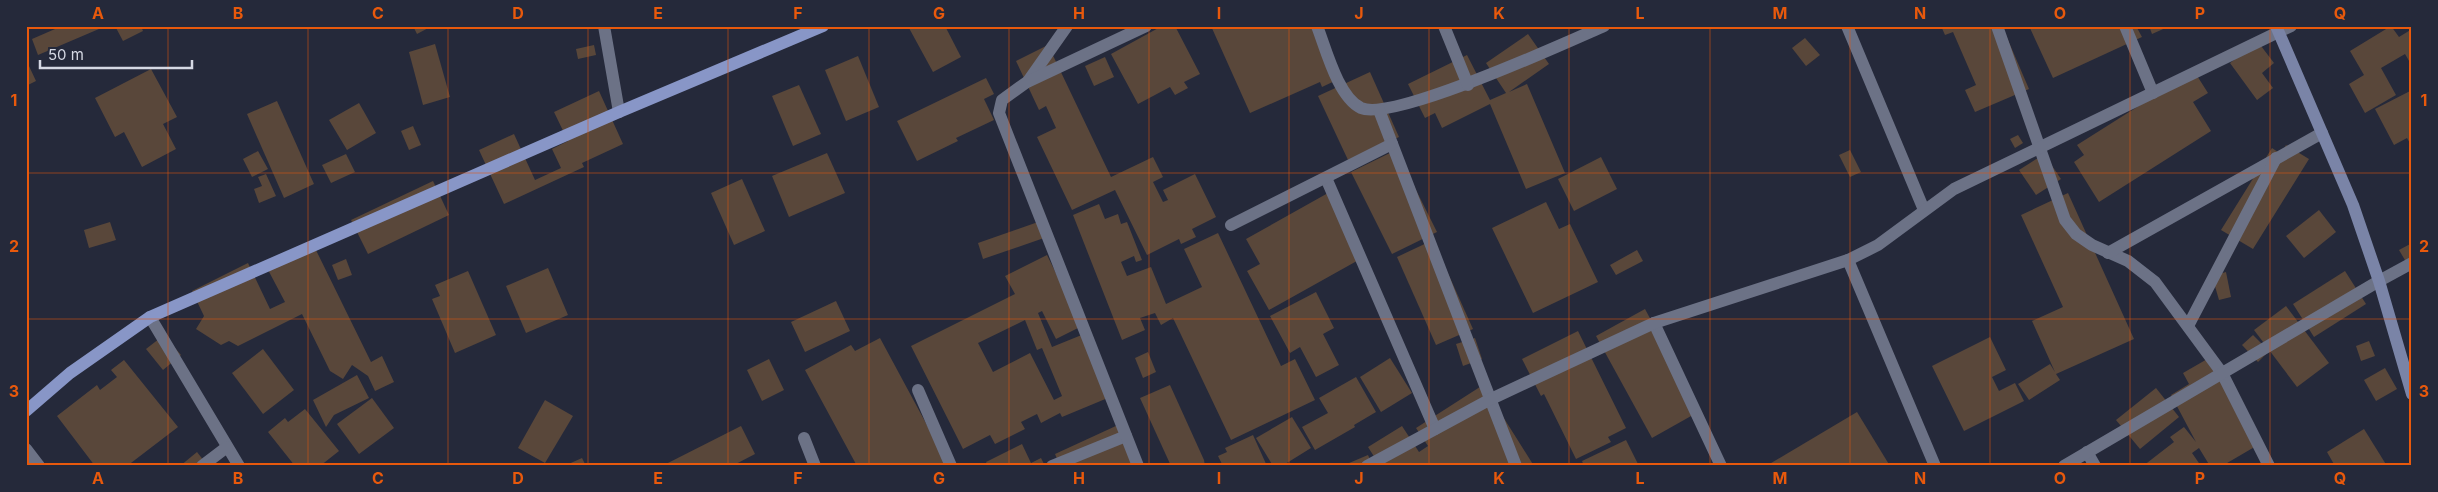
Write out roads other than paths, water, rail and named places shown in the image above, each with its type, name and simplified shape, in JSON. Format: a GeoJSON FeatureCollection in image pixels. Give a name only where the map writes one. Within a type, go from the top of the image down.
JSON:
{"type":"FeatureCollection","features":[{"type":"Feature","properties":{"kind":"main road"},"geometry":{"type":"LineString","coordinates":[[26,411],[70,373],[150,317],[619,112],[823,26]]}},
{"type":"Feature","properties":{"kind":"main road"},"geometry":{"type":"LineString","coordinates":[[2277,29],[2353,205],[2410,379],[2412,394]]}},
{"type":"Feature","properties":{"kind":"street"},"geometry":{"type":"LineString","coordinates":[[604,26],[619,112]]}},
{"type":"Feature","properties":{"kind":"street"},"geometry":{"type":"LineString","coordinates":[[1027,82],[1067,26]]}},
{"type":"Feature","properties":{"kind":"street"},"geometry":{"type":"LineString","coordinates":[[1138,466],[999,113],[1002,100],[1027,82],[1146,26]]}},
{"type":"Feature","properties":{"kind":"street"},"geometry":{"type":"LineString","coordinates":[[1317,26],[1340,84],[1349,98],[1362,108],[1380,110],[1468,84],[1604,26]]}},
{"type":"Feature","properties":{"kind":"street"},"geometry":{"type":"LineString","coordinates":[[1444,26],[1468,84]]}},
{"type":"Feature","properties":{"kind":"street"},"geometry":{"type":"LineString","coordinates":[[1847,26],[1924,210]]}},
{"type":"Feature","properties":{"kind":"street"},"geometry":{"type":"LineString","coordinates":[[1996,26],[2041,148],[2065,220],[2076,234],[2108,253],[2128,261],[2155,282],[2222,373],[2269,466]]}},
{"type":"Feature","properties":{"kind":"street"},"geometry":{"type":"LineString","coordinates":[[2125,26],[2153,93]]}},
{"type":"Feature","properties":{"kind":"street"},"geometry":{"type":"LineString","coordinates":[[1367,466],[1489,400],[1654,323],[1848,260],[1878,245],[1954,189],[2153,93],[2277,29],[2291,26]]}},
{"type":"Feature","properties":{"kind":"street"},"geometry":{"type":"LineString","coordinates":[[1380,110],[1489,400],[1516,466]]}},
{"type":"Feature","properties":{"kind":"street"},"geometry":{"type":"LineString","coordinates":[[2108,253],[2322,133]]}},
{"type":"Feature","properties":{"kind":"street"},"geometry":{"type":"LineString","coordinates":[[1231,225],[1392,144]]}},
{"type":"Feature","properties":{"kind":"street"},"geometry":{"type":"LineString","coordinates":[[2188,326],[2276,158]]}},
{"type":"Feature","properties":{"kind":"street"},"geometry":{"type":"LineString","coordinates":[[1326,178],[1435,429]]}},
{"type":"Feature","properties":{"kind":"street"},"geometry":{"type":"LineString","coordinates":[[1848,260],[1935,466]]}},
{"type":"Feature","properties":{"kind":"street"},"geometry":{"type":"LineString","coordinates":[[2064,466],[2412,263]]}},
{"type":"Feature","properties":{"kind":"street"},"geometry":{"type":"LineString","coordinates":[[150,317],[239,466]]}},
{"type":"Feature","properties":{"kind":"street"},"geometry":{"type":"LineString","coordinates":[[1654,323],[1722,466]]}},
{"type":"Feature","properties":{"kind":"street"},"geometry":{"type":"LineString","coordinates":[[918,390],[951,466]]}},
{"type":"Feature","properties":{"kind":"street"},"geometry":{"type":"LineString","coordinates":[[1052,466],[1126,436]]}},
{"type":"Feature","properties":{"kind":"street"},"geometry":{"type":"LineString","coordinates":[[804,438],[815,466]]}},
{"type":"Feature","properties":{"kind":"street"},"geometry":{"type":"LineString","coordinates":[[202,466],[227,447]]}},
{"type":"Feature","properties":{"kind":"street"},"geometry":{"type":"LineString","coordinates":[[26,449],[39,466]]}},
{"type":"Feature","properties":{"kind":"street"},"geometry":{"type":"LineString","coordinates":[[2087,452],[2095,466]]}}]}
